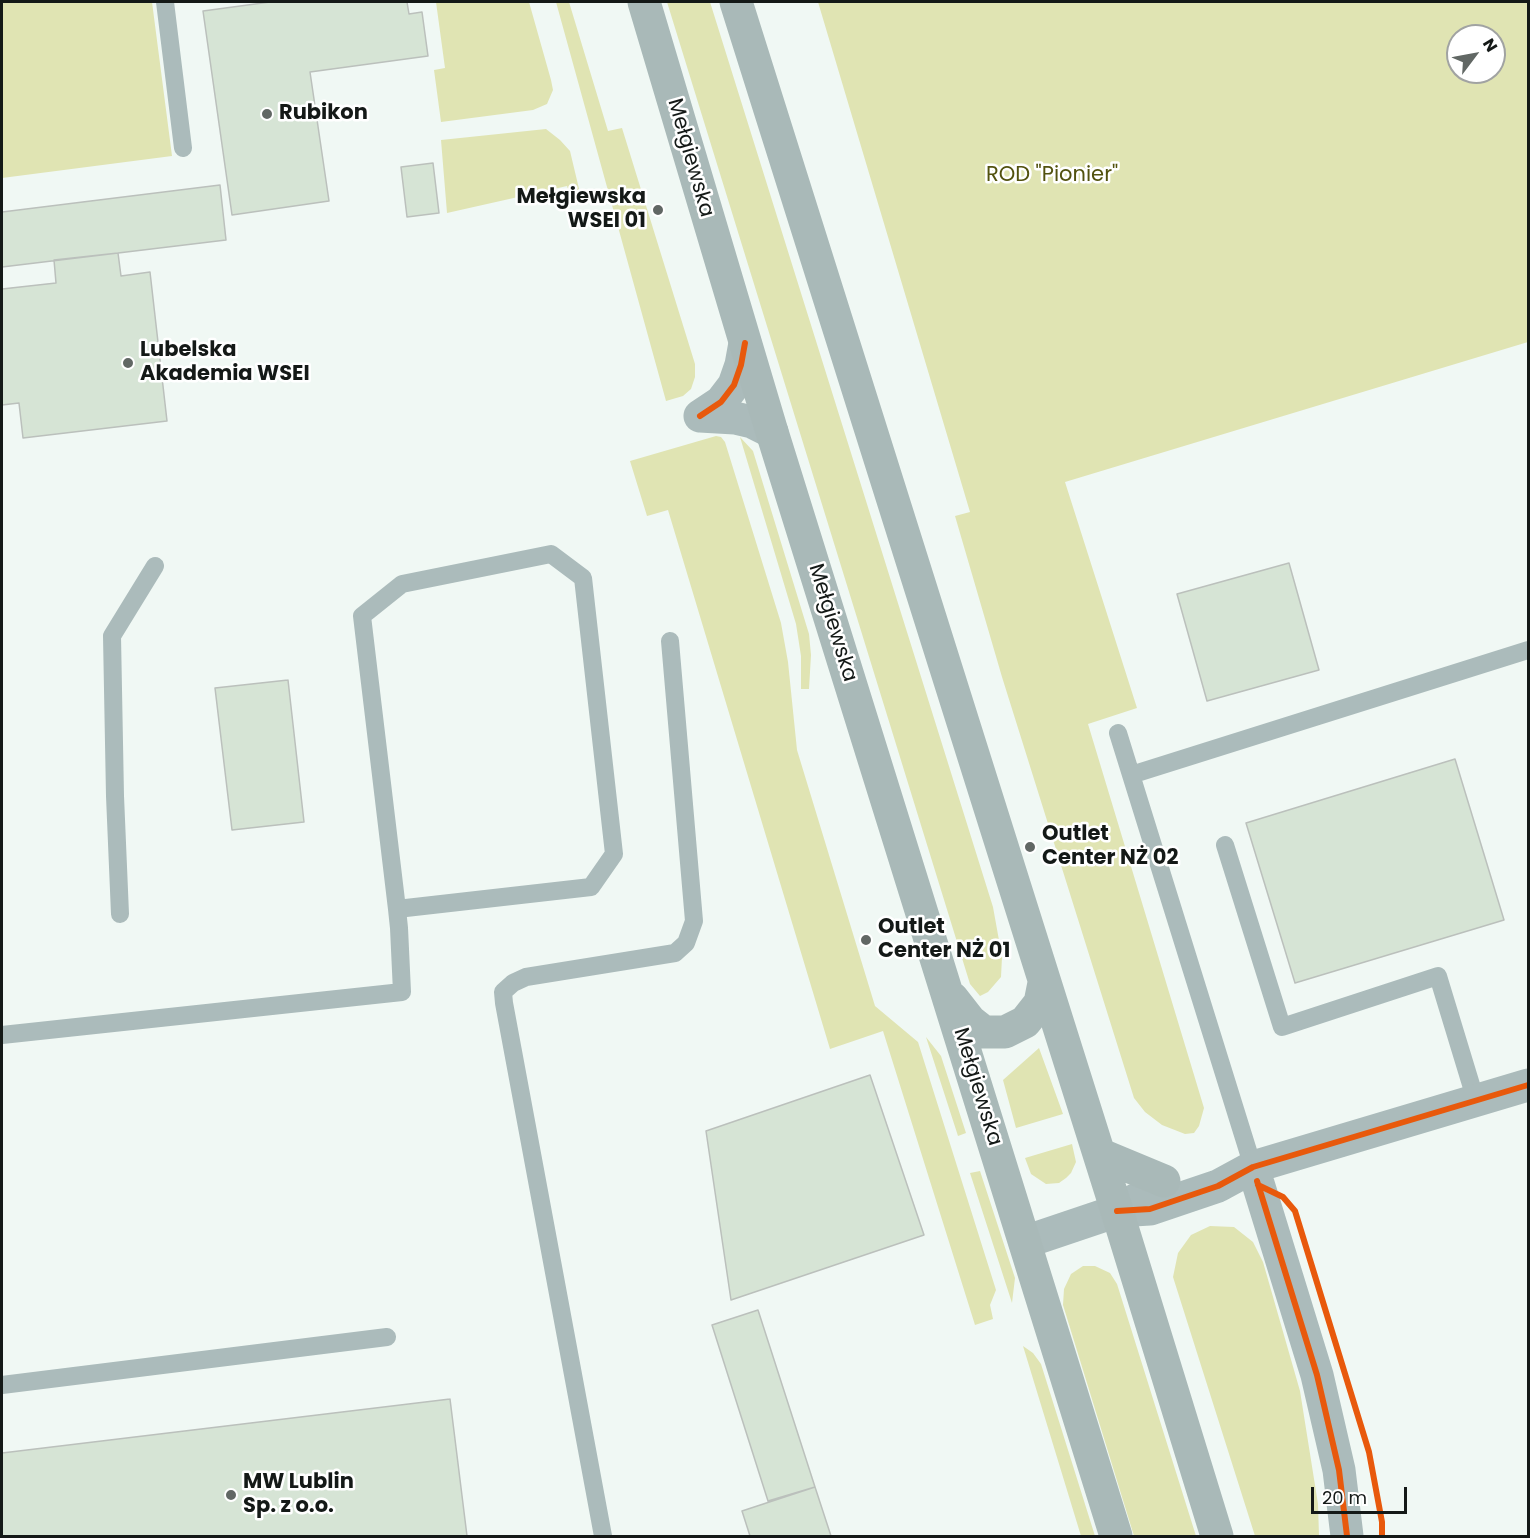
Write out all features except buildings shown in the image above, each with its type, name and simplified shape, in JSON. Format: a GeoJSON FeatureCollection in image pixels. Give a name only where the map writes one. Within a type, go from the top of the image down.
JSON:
{"type":"FeatureCollection","features":[{"type":"Feature","properties":{"kind":"main road","name":"Mełgiewska"},"geometry":{"type":"LineString","coordinates":[[644,2],[772,432],[1116,1536]]}},
{"type":"Feature","properties":{"kind":"main road"},"geometry":{"type":"LineString","coordinates":[[736,2],[1218,1536]]}},
{"type":"Feature","properties":{"kind":"main road"},"geometry":{"type":"LineString","coordinates":[[947,992],[970,1021],[984,1032],[1005,1032],[1025,1022],[1040,1004],[1044,983]]}},
{"type":"Feature","properties":{"kind":"main road"},"geometry":{"type":"LineString","coordinates":[[1099,1154],[1164,1181]]}},
{"type":"Feature","properties":{"kind":"street"},"geometry":{"type":"LineString","coordinates":[[745,343],[734,385],[721,402],[700,416],[735,417],[772,432]]}},
{"type":"Feature","properties":{"kind":"street"},"geometry":{"type":"LineString","coordinates":[[1117,1211],[1150,1209],[1218,1185],[1253,1167],[1528,1085]]}},
{"type":"Feature","properties":{"kind":"street"},"geometry":{"type":"LineString","coordinates":[[1025,1242],[1117,1211],[1164,1181],[1213,1169],[1253,1167]]}},
{"type":"Feature","properties":{"kind":"street"},"geometry":{"type":"LineString","coordinates":[[1253,1167],[1317,1375],[1339,1470],[1347,1536]]}},
{"type":"Feature","properties":{"kind":"lane"},"geometry":{"type":"LineString","coordinates":[[165,2],[183,148]]}},
{"type":"Feature","properties":{"kind":"lane"},"geometry":{"type":"LineString","coordinates":[[2,1035],[402,992],[397,909],[362,616],[402,584],[551,554],[583,578],[614,854],[591,887],[397,909]]}},
{"type":"Feature","properties":{"kind":"lane"},"geometry":{"type":"LineString","coordinates":[[120,914],[111,636],[155,566]]}},
{"type":"Feature","properties":{"kind":"lane"},"geometry":{"type":"LineString","coordinates":[[603,1536],[508,1026],[504,993],[513,983],[526,977],[675,953],[686,943],[694,921],[670,640]]}},
{"type":"Feature","properties":{"kind":"lane"},"geometry":{"type":"LineString","coordinates":[[1131,775],[1528,650]]}},
{"type":"Feature","properties":{"kind":"lane"},"geometry":{"type":"LineString","coordinates":[[1118,733],[1253,1167]]}},
{"type":"Feature","properties":{"kind":"lane"},"geometry":{"type":"LineString","coordinates":[[1226,845],[1282,1027],[1438,976],[1476,1101]]}},
{"type":"Feature","properties":{"kind":"lane"},"geometry":{"type":"LineString","coordinates":[[2,1385],[387,1337]]}},
{"type":"Feature","properties":{"kind":"green space"},"geometry":{"type":"Polygon","coordinates":[[[2,2],[152,2],[172,156],[2,178],[2,2]]]}},
{"type":"Feature","properties":{"kind":"green space"},"geometry":{"type":"Polygon","coordinates":[[[436,2],[529,2],[553,90],[547,104],[533,110],[441,122],[434,70],[445,68],[436,2]]]}},
{"type":"Feature","properties":{"kind":"green space"},"geometry":{"type":"Polygon","coordinates":[[[556,2],[569,2],[608,131],[622,128],[695,364],[695,377],[691,389],[683,396],[666,401],[556,2]]]}},
{"type":"Feature","properties":{"kind":"green space"},"geometry":{"type":"Polygon","coordinates":[[[667,2],[710,2],[993,907],[1002,957],[1001,977],[988,992],[980,996],[970,984],[667,2]]]}},
{"type":"Feature","properties":{"kind":"green space","name":"ROD \"Pionier\""},"geometry":{"type":"Polygon","coordinates":[[[818,2],[1528,2],[1528,342],[1065,482],[1137,708],[1088,724],[1204,1108],[1199,1126],[1194,1133],[1185,1134],[1162,1125],[1145,1112],[1134,1098],[1002,677],[955,516],[970,512],[818,2]]]}},
{"type":"Feature","properties":{"kind":"green space"},"geometry":{"type":"Polygon","coordinates":[[[546,129],[570,151],[580,202],[573,205],[567,186],[447,213],[441,140],[546,129]]]}},
{"type":"Feature","properties":{"kind":"green space"},"geometry":{"type":"Polygon","coordinates":[[[716,436],[721,437],[725,442],[781,623],[788,662],[797,750],[875,1006],[918,1042],[996,1290],[990,1305],[993,1319],[975,1325],[883,1031],[830,1049],[668,510],[647,516],[630,461],[716,436]]]}},
{"type":"Feature","properties":{"kind":"green space"},"geometry":{"type":"Polygon","coordinates":[[[740,437],[753,451],[809,634],[811,655],[809,689],[801,689],[801,656],[796,624],[740,437]]]}},
{"type":"Feature","properties":{"kind":"green space"},"geometry":{"type":"Polygon","coordinates":[[[926,1037],[941,1056],[966,1133],[958,1136],[926,1037]]]}},
{"type":"Feature","properties":{"kind":"green space"},"geometry":{"type":"Polygon","coordinates":[[[1039,1048],[1063,1114],[1016,1128],[1003,1080],[1039,1048]]]}},
{"type":"Feature","properties":{"kind":"green space"},"geometry":{"type":"Polygon","coordinates":[[[1072,1144],[1076,1162],[1066,1178],[1059,1183],[1046,1184],[1031,1174],[1025,1158],[1072,1144]]]}},
{"type":"Feature","properties":{"kind":"green space"},"geometry":{"type":"Polygon","coordinates":[[[980,1171],[1015,1278],[1012,1303],[970,1173],[980,1171]]]}},
{"type":"Feature","properties":{"kind":"green space"},"geometry":{"type":"Polygon","coordinates":[[[1210,1226],[1234,1227],[1253,1242],[1263,1262],[1300,1391],[1318,1504],[1319,1536],[1255,1536],[1173,1277],[1178,1253],[1191,1235],[1210,1226]]]}},
{"type":"Feature","properties":{"kind":"green space"},"geometry":{"type":"Polygon","coordinates":[[[1083,1266],[1095,1266],[1110,1273],[1117,1284],[1196,1536],[1134,1536],[1063,1305],[1064,1289],[1071,1274],[1083,1266]]]}},
{"type":"Feature","properties":{"kind":"green space"},"geometry":{"type":"Polygon","coordinates":[[[1023,1346],[1033,1353],[1041,1364],[1095,1536],[1081,1536],[1023,1346]]]}},
{"type":"Feature","properties":{"kind":"cycle path"},"geometry":{"type":"LineString","coordinates":[[700,416],[721,402],[734,385],[745,343]]}},
{"type":"Feature","properties":{"kind":"cycle path"},"geometry":{"type":"LineString","coordinates":[[1117,1211],[1150,1209],[1218,1186],[1253,1167],[1528,1085]]}},
{"type":"Feature","properties":{"kind":"cycle path"},"geometry":{"type":"LineString","coordinates":[[1257,1181],[1317,1375],[1339,1470],[1347,1536]]}},
{"type":"Feature","properties":{"kind":"cycle path"},"geometry":{"type":"LineString","coordinates":[[1258,1185],[1283,1197],[1295,1211],[1369,1452],[1382,1522],[1382,1536]]}},
{"type":"Feature","properties":{"kind":"place","name":"Rubikon"},"geometry":{"type":"Point","coordinates":[267,114]}},
{"type":"Feature","properties":{"kind":"place","name":"Mełgiewska WSEI 01"},"geometry":{"type":"Point","coordinates":[658,210]}},
{"type":"Feature","properties":{"kind":"place","name":"Lubelska Akademia WSEI"},"geometry":{"type":"Point","coordinates":[128,363]}},
{"type":"Feature","properties":{"kind":"place","name":"Outlet Center NŻ 02"},"geometry":{"type":"Point","coordinates":[1030,847]}},
{"type":"Feature","properties":{"kind":"place","name":"Outlet Center NŻ 01"},"geometry":{"type":"Point","coordinates":[866,940]}},
{"type":"Feature","properties":{"kind":"place","name":"MW Lublin Sp. z o.o."},"geometry":{"type":"Point","coordinates":[231,1495]}}]}
